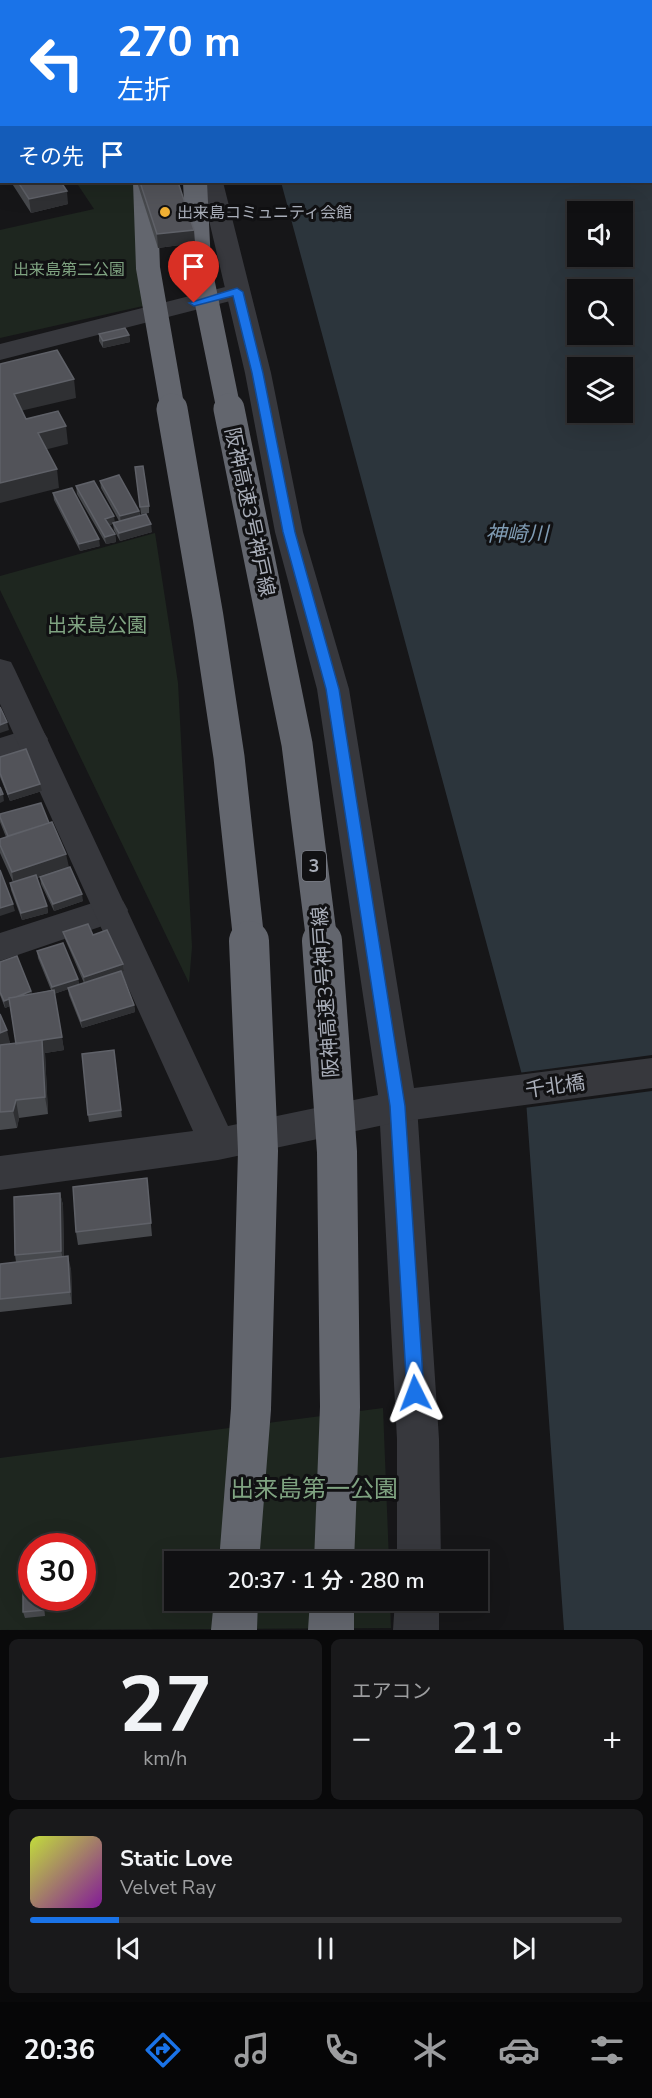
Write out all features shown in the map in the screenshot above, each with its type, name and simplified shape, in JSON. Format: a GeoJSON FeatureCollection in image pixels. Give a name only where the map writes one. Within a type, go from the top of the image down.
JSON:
{"type":"FeatureCollection","features":[{"type":"Feature","properties":{"kind":"highway"},"geometry":{"type":"LineString","coordinates":[[145,183],[148,268],[210,628],[229,757],[248,926],[258,1151],[251,1409],[240,1551]]}},
{"type":"Feature","properties":{"kind":"highway","name":"阪神高速3号神戸線"},"geometry":{"type":"LineString","coordinates":[[195,183],[199,264],[297,744],[321,921],[337,1152],[340,1407],[334,1551]]}},
{"type":"Feature","properties":{"kind":"highway"},"geometry":{"type":"LineString","coordinates":[[234,1630],[235,1611]]}},
{"type":"Feature","properties":{"kind":"highway"},"geometry":{"type":"LineString","coordinates":[[331,1630],[332,1611]]}},
{"type":"Feature","properties":{"kind":"street"},"geometry":{"type":"LineString","coordinates":[[211,183],[258,373],[289,532],[333,689],[398,1106],[418,1439],[420,1551]]}},
{"type":"Feature","properties":{"kind":"street"},"geometry":{"type":"LineString","coordinates":[[0,352],[237,292]]}},
{"type":"Feature","properties":{"kind":"street"},"geometry":{"type":"LineString","coordinates":[[0,670],[218,1144]]}},
{"type":"Feature","properties":{"kind":"street"},"geometry":{"type":"LineString","coordinates":[[0,750],[32,739]]}},
{"type":"Feature","properties":{"kind":"street"},"geometry":{"type":"LineString","coordinates":[[0,947],[111,910]]}},
{"type":"Feature","properties":{"kind":"street","name":"千北橋"},"geometry":{"type":"LineString","coordinates":[[0,1173],[218,1144],[398,1106],[652,1073]]}},
{"type":"Feature","properties":{"kind":"street"},"geometry":{"type":"LineString","coordinates":[[416,1630],[417,1611]]}},
{"type":"Feature","properties":{"kind":"green space","name":"出来島第二公園"},"geometry":{"type":"Polygon","coordinates":[[[77,183],[137,183],[161,302],[0,338],[0,230],[94,209],[77,183]]]}},
{"type":"Feature","properties":{"kind":"green space","name":"出来島公園"},"geometry":{"type":"Polygon","coordinates":[[[155,533],[178,683],[192,947],[189,983],[0,590],[0,576],[155,533]]]}},
{"type":"Feature","properties":{"kind":"green space","name":"出来島第一公園"},"geometry":{"type":"Polygon","coordinates":[[[383,1408],[389,1551],[164,1551],[164,1611],[390,1611],[391,1628],[0,1630],[0,1458],[383,1408]]]}},
{"type":"Feature","properties":{"kind":"water","name":"神崎川"},"geometry":{"type":"Polygon","coordinates":[[[281,183],[652,183],[652,1630],[564,1630],[525,1086],[281,183]]]}},
{"type":"Feature","properties":{"kind":"pier"},"geometry":{"type":"Polygon","coordinates":[[[652,1055],[652,1091],[524,1108],[518,1073],[652,1055]]]}},
{"type":"Feature","properties":{"kind":"building"},"geometry":{"type":"Polygon","coordinates":[[[19,183],[62,183],[67,191],[29,199],[19,183]]]}},
{"type":"Feature","properties":{"kind":"building","name":"出来島コミュニティ会館"},"geometry":{"type":"Polygon","coordinates":[[[140,183],[178,183],[194,230],[157,234],[140,183]]]}},
{"type":"Feature","properties":{"kind":"building"},"geometry":{"type":"Polygon","coordinates":[[[125,328],[129,335],[103,341],[99,334],[125,328]]]}},
{"type":"Feature","properties":{"kind":"building"},"geometry":{"type":"Polygon","coordinates":[[[57,350],[74,379],[14,394],[26,419],[58,411],[66,426],[38,433],[57,469],[0,483],[0,364],[57,350]]]}},
{"type":"Feature","properties":{"kind":"building"},"geometry":{"type":"Polygon","coordinates":[[[143,466],[149,506],[140,507],[135,467],[143,466]]]}},
{"type":"Feature","properties":{"kind":"building"},"geometry":{"type":"Polygon","coordinates":[[[119,475],[139,511],[120,516],[100,481],[119,475]]]}},
{"type":"Feature","properties":{"kind":"building"},"geometry":{"type":"Polygon","coordinates":[[[94,481],[114,516],[105,519],[115,534],[105,537],[76,486],[94,481]]]}},
{"type":"Feature","properties":{"kind":"building"},"geometry":{"type":"Polygon","coordinates":[[[72,488],[99,539],[79,544],[53,493],[72,488]]]}},
{"type":"Feature","properties":{"kind":"building"},"geometry":{"type":"Polygon","coordinates":[[[146,514],[151,524],[119,533],[113,523],[146,514]]]}},
{"type":"Feature","properties":{"kind":"building"},"geometry":{"type":"Polygon","coordinates":[[[0,707],[7,722],[0,725],[0,707]]]}},
{"type":"Feature","properties":{"kind":"building"},"geometry":{"type":"Polygon","coordinates":[[[26,749],[40,784],[8,794],[0,773],[0,757],[26,749]]]}},
{"type":"Feature","properties":{"kind":"building"},"geometry":{"type":"Polygon","coordinates":[[[41,803],[49,823],[8,836],[0,814],[41,803]]]}},
{"type":"Feature","properties":{"kind":"building"},"geometry":{"type":"Polygon","coordinates":[[[52,822],[66,854],[12,872],[0,845],[0,839],[52,822]]]}},
{"type":"Feature","properties":{"kind":"building"},"geometry":{"type":"Polygon","coordinates":[[[70,867],[82,894],[53,904],[40,877],[70,867]]]}},
{"type":"Feature","properties":{"kind":"building"},"geometry":{"type":"Polygon","coordinates":[[[0,870],[13,904],[0,908],[0,870]]]}},
{"type":"Feature","properties":{"kind":"building"},"geometry":{"type":"Polygon","coordinates":[[[36,875],[47,906],[21,913],[10,883],[36,875]]]}},
{"type":"Feature","properties":{"kind":"building"},"geometry":{"type":"Polygon","coordinates":[[[88,924],[93,935],[107,930],[123,964],[84,977],[63,932],[88,924]]]}},
{"type":"Feature","properties":{"kind":"building"},"geometry":{"type":"Polygon","coordinates":[[[63,943],[78,979],[52,987],[37,951],[63,943]]]}},
{"type":"Feature","properties":{"kind":"building"},"geometry":{"type":"Polygon","coordinates":[[[17,956],[31,991],[4,1001],[0,992],[0,962],[17,956]]]}},
{"type":"Feature","properties":{"kind":"building"},"geometry":{"type":"Polygon","coordinates":[[[121,971],[134,1005],[81,1021],[68,988],[121,971]]]}},
{"type":"Feature","properties":{"kind":"building"},"geometry":{"type":"Polygon","coordinates":[[[54,990],[62,1037],[16,1044],[9,998],[54,990]]]}},
{"type":"Feature","properties":{"kind":"building"},"geometry":{"type":"Polygon","coordinates":[[[0,1014],[7,1030],[0,1033],[0,1014]]]}},
{"type":"Feature","properties":{"kind":"building"},"geometry":{"type":"Polygon","coordinates":[[[42,1040],[45,1097],[16,1100],[13,1111],[0,1112],[0,1045],[42,1040]]]}},
{"type":"Feature","properties":{"kind":"building"},"geometry":{"type":"Polygon","coordinates":[[[114,1050],[121,1110],[88,1115],[82,1054],[114,1050]]]}},
{"type":"Feature","properties":{"kind":"building"},"geometry":{"type":"Polygon","coordinates":[[[147,1178],[151,1223],[76,1232],[73,1187],[147,1178]]]}},
{"type":"Feature","properties":{"kind":"building"},"geometry":{"type":"Polygon","coordinates":[[[60,1193],[61,1251],[15,1255],[14,1197],[60,1193]]]}},
{"type":"Feature","properties":{"kind":"building"},"geometry":{"type":"Polygon","coordinates":[[[68,1256],[70,1292],[0,1299],[0,1264],[68,1256]]]}},
{"type":"Feature","properties":{"kind":"place","name":"出来島コミュニティ会館"},"geometry":{"type":"Point","coordinates":[165,212]}},
{"type":"Feature","properties":{"kind":"route"},"geometry":{"type":"LineString","coordinates":[[194,303],[237,292],[258,373],[289,532],[333,689],[398,1106],[415,1393]]}}]}
